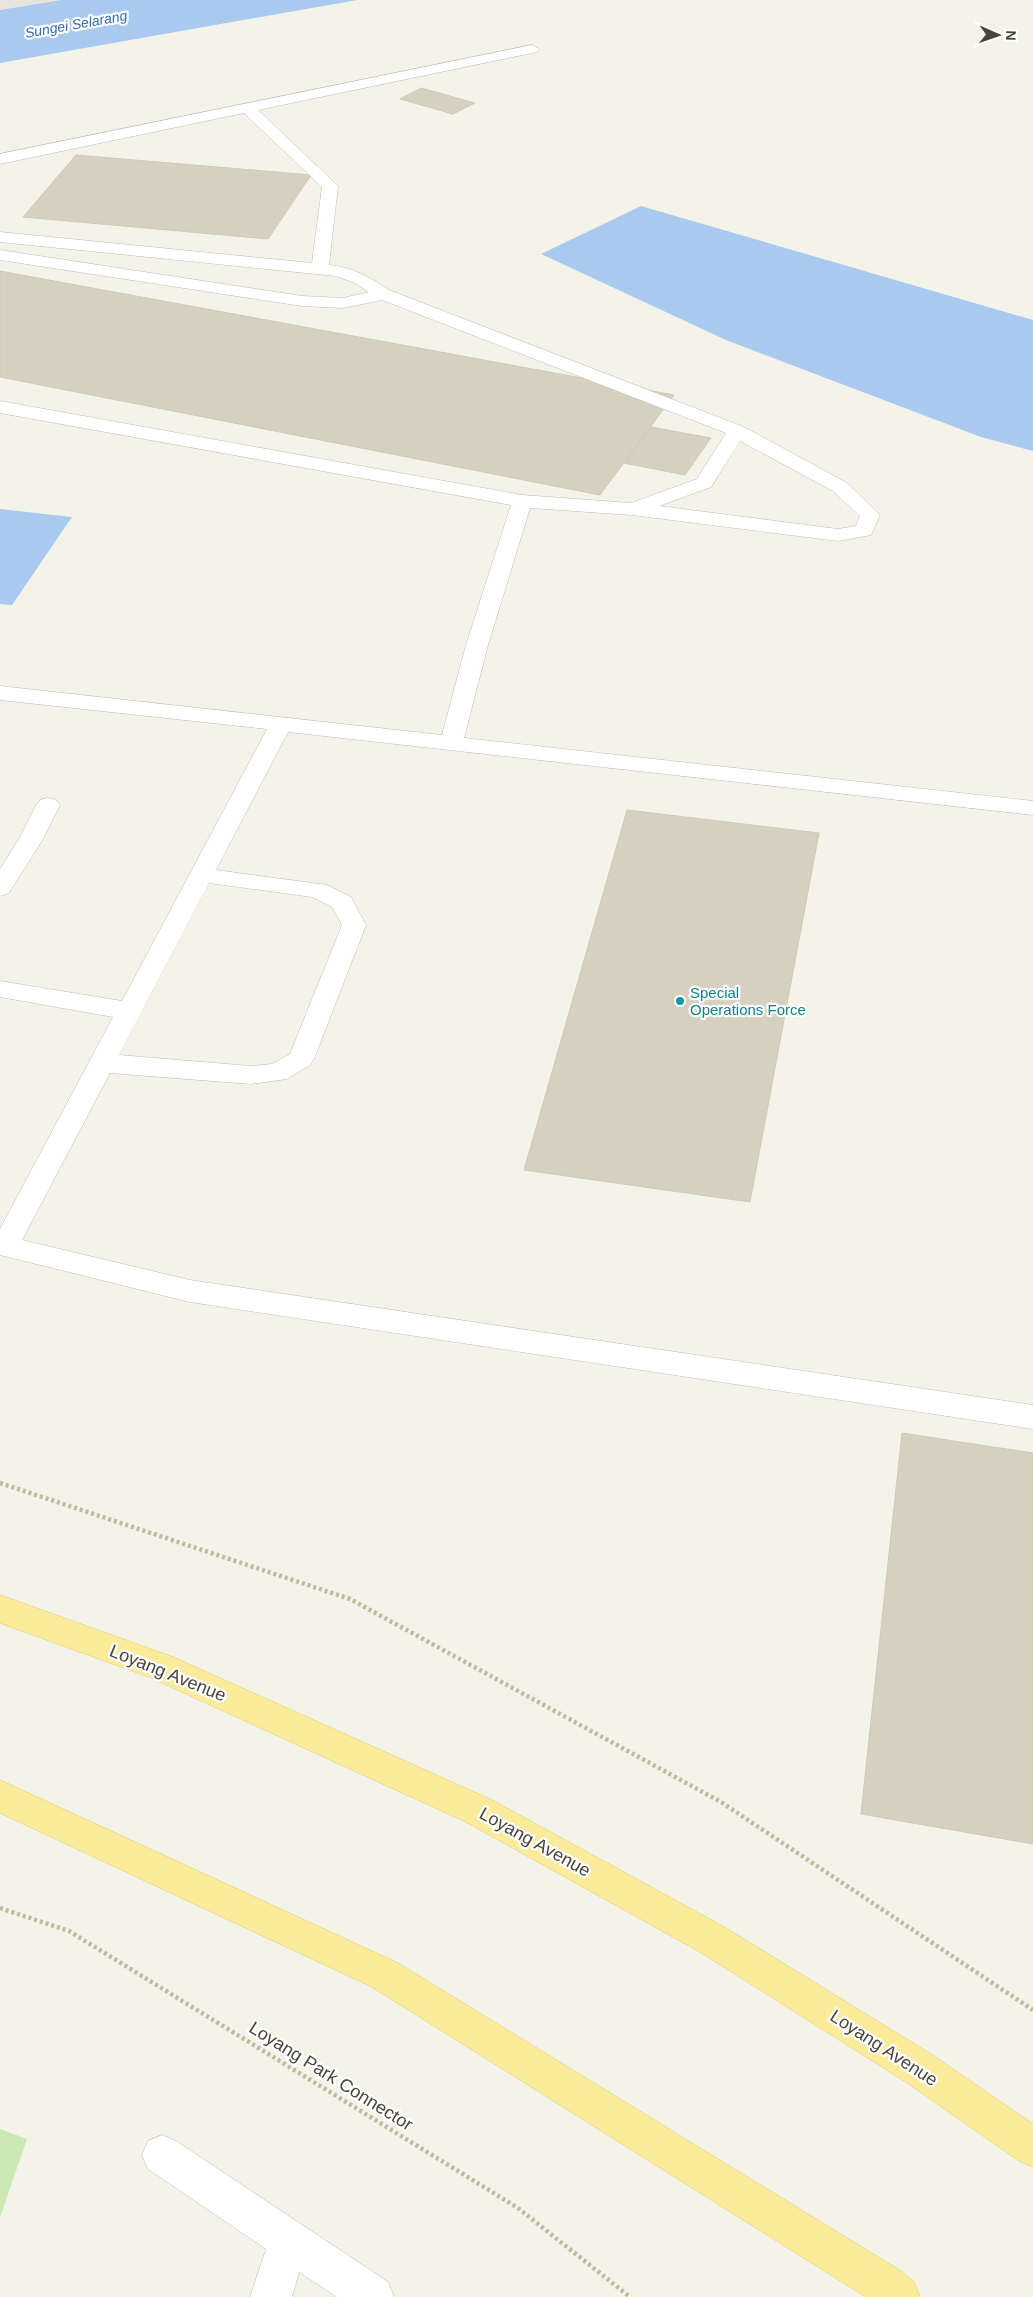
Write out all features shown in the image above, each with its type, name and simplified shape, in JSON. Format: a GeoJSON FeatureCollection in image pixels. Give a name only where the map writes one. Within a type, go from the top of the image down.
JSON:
{"type":"FeatureCollection","features":[{"type":"Feature","properties":{"kind":"main road","name":"Loyang Avenue"},"geometry":{"type":"LineString","coordinates":[[0,1609],[161,1667],[480,1812],[713,1940],[920,2069],[1033,2147]]}},
{"type":"Feature","properties":{"kind":"main road"},"geometry":{"type":"LineString","coordinates":[[0,1796],[385,1975],[877,2281],[899,2297]]}},
{"type":"Feature","properties":{"kind":"lane"},"geometry":{"type":"LineString","coordinates":[[0,159],[532,49]]}},
{"type":"Feature","properties":{"kind":"lane"},"geometry":{"type":"LineString","coordinates":[[247,108],[330,186],[320,268]]}},
{"type":"Feature","properties":{"kind":"lane"},"geometry":{"type":"LineString","coordinates":[[0,237],[320,268],[361,278],[383,294],[737,430],[840,487],[870,515],[864,531],[838,535],[632,509],[522,501],[0,407]]}},
{"type":"Feature","properties":{"kind":"lane"},"geometry":{"type":"LineString","coordinates":[[0,255],[302,301],[343,303],[383,294]]}},
{"type":"Feature","properties":{"kind":"lane"},"geometry":{"type":"LineString","coordinates":[[632,509],[704,483],[737,430]]}},
{"type":"Feature","properties":{"kind":"lane"},"geometry":{"type":"LineString","coordinates":[[452,742],[477,645],[522,501]]}},
{"type":"Feature","properties":{"kind":"lane"},"geometry":{"type":"LineString","coordinates":[[0,693],[1033,808]]}},
{"type":"Feature","properties":{"kind":"lane"},"geometry":{"type":"LineString","coordinates":[[281,724],[102,1063],[3,1245],[190,1291],[1033,1417]]}},
{"type":"Feature","properties":{"kind":"lane"},"geometry":{"type":"LineString","coordinates":[[0,888],[32,839],[48,805]]}},
{"type":"Feature","properties":{"kind":"lane"},"geometry":{"type":"LineString","coordinates":[[102,1063],[251,1074],[278,1073],[301,1059],[354,925],[342,902],[318,890],[201,875]]}},
{"type":"Feature","properties":{"kind":"lane"},"geometry":{"type":"LineString","coordinates":[[0,990],[129,1011]]}},
{"type":"Feature","properties":{"kind":"lane"},"geometry":{"type":"LineString","coordinates":[[162,2155],[373,2297]]}},
{"type":"Feature","properties":{"kind":"lane"},"geometry":{"type":"LineString","coordinates":[[271,2297],[289,2240]]}},
{"type":"Feature","properties":{"kind":"path"},"geometry":{"type":"LineString","coordinates":[[0,1483],[350,1599],[721,1802],[1033,2010]]}},
{"type":"Feature","properties":{"kind":"path","name":"Loyang Park Connector"},"geometry":{"type":"LineString","coordinates":[[0,1908],[69,1931],[120,1962],[518,2208],[630,2297]]}},
{"type":"Feature","properties":{"kind":"shaded area"},"geometry":{"type":"Polygon","coordinates":[[[0,0],[59,0],[0,10],[0,0]]]}},
{"type":"Feature","properties":{"kind":"green space"},"geometry":{"type":"Polygon","coordinates":[[[0,2129],[27,2139],[0,2217],[0,2129]]]}},
{"type":"Feature","properties":{"kind":"water","name":"Sungei Selarang"},"geometry":{"type":"Polygon","coordinates":[[[61,0],[357,0],[0,63],[0,10],[61,0]]]}},
{"type":"Feature","properties":{"kind":"water"},"geometry":{"type":"Polygon","coordinates":[[[641,206],[1033,320],[1033,451],[981,437],[726,340],[541,254],[641,206]]]}},
{"type":"Feature","properties":{"kind":"water"},"geometry":{"type":"Polygon","coordinates":[[[0,509],[72,517],[12,605],[0,604],[0,509]]]}},
{"type":"Feature","properties":{"kind":"building"},"geometry":{"type":"Polygon","coordinates":[[[421,88],[475,103],[453,114],[400,99],[421,88]]]}},
{"type":"Feature","properties":{"kind":"building"},"geometry":{"type":"Polygon","coordinates":[[[76,155],[311,175],[268,239],[23,217],[76,155]]]}},
{"type":"Feature","properties":{"kind":"building"},"geometry":{"type":"Polygon","coordinates":[[[0,271],[674,395],[600,495],[0,377],[0,271]]]}},
{"type":"Feature","properties":{"kind":"building"},"geometry":{"type":"Polygon","coordinates":[[[651,427],[711,438],[685,475],[624,463],[651,427]]]}},
{"type":"Feature","properties":{"kind":"building","name":"Special Operations Force"},"geometry":{"type":"Polygon","coordinates":[[[627,810],[819,833],[750,1202],[524,1170],[627,810]]]}},
{"type":"Feature","properties":{"kind":"building"},"geometry":{"type":"Polygon","coordinates":[[[902,1433],[1033,1453],[1033,1844],[861,1814],[902,1433]]]}},
{"type":"Feature","properties":{"kind":"place","name":"Special Operations Force"},"geometry":{"type":"Point","coordinates":[680,1001]}}]}
